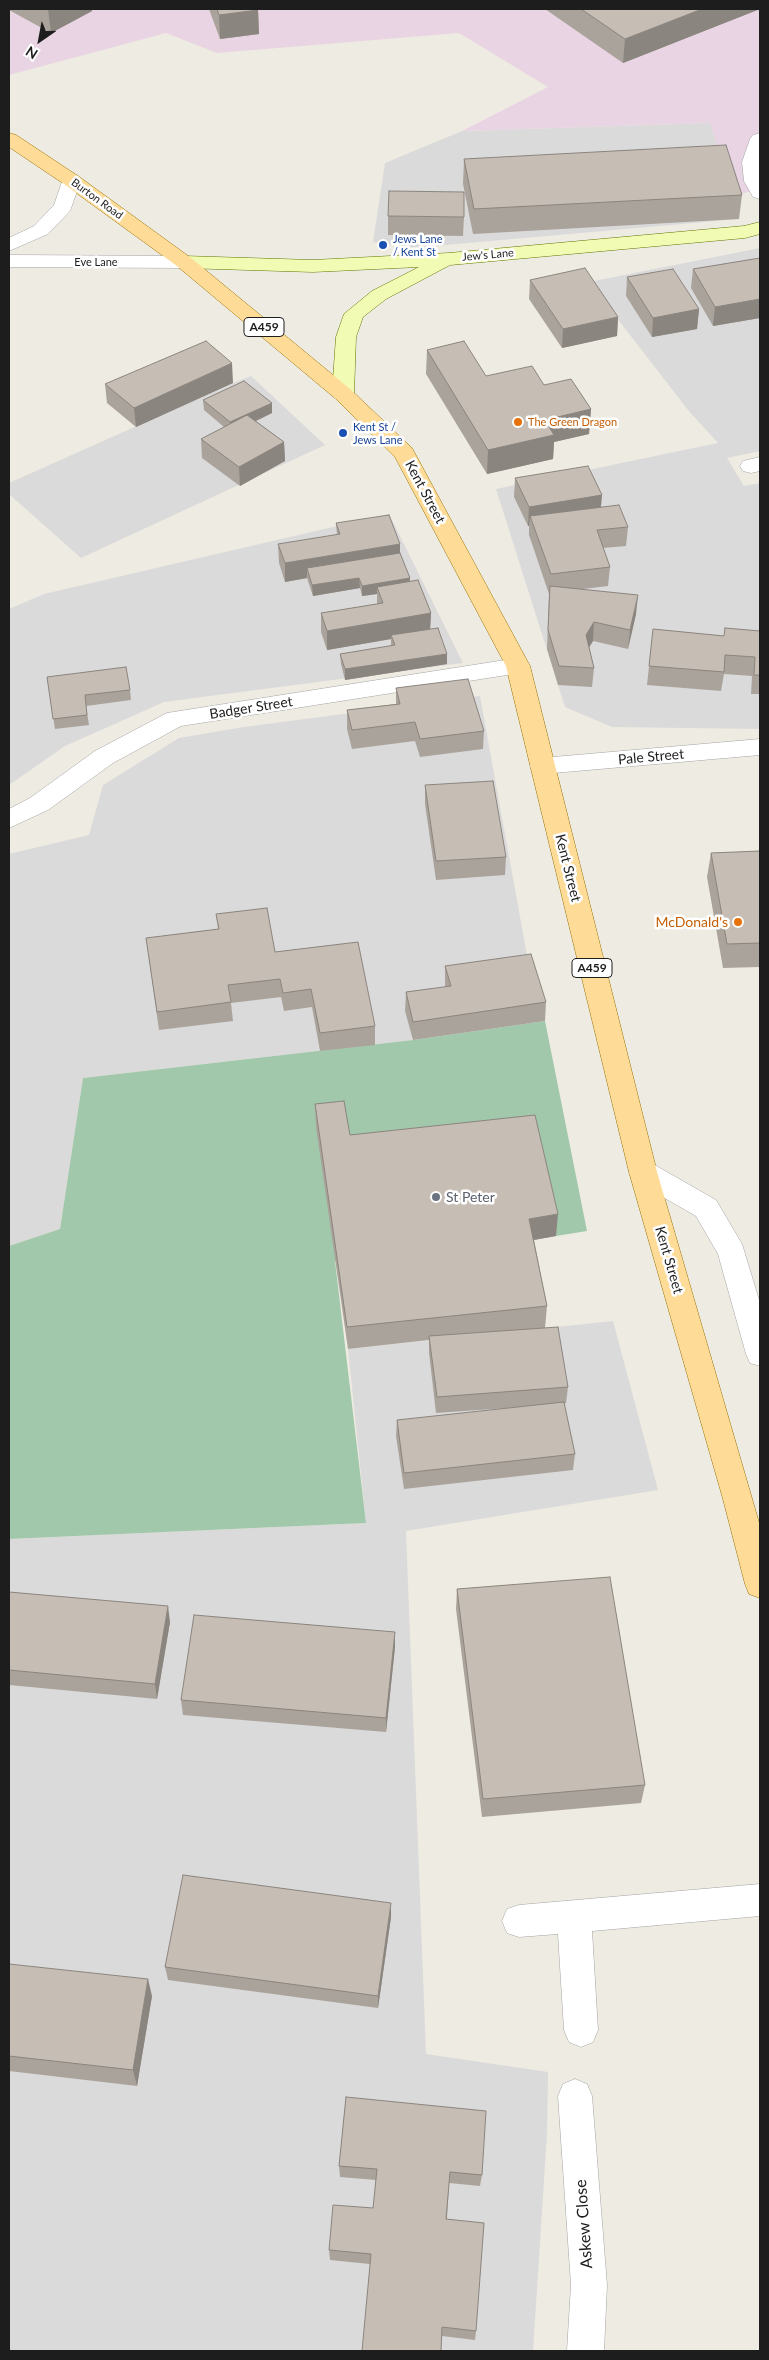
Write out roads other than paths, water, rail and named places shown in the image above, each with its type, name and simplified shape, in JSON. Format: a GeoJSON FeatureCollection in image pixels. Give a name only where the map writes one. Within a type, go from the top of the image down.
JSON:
{"type":"FeatureCollection","features":[{"type":"Feature","properties":{"kind":"main road","name":"Burton Road"},"geometry":{"type":"LineString","coordinates":[[9,139],[71,180],[184,262]]}},
{"type":"Feature","properties":{"kind":"main road","name":"Jew's Lane"},"geometry":{"type":"LineString","coordinates":[[184,262],[313,266],[450,259],[745,232],[760,228]]}},
{"type":"Feature","properties":{"kind":"main road"},"geometry":{"type":"LineString","coordinates":[[343,394],[346,337],[354,314],[379,295],[450,259]]}},
{"type":"Feature","properties":{"kind":"main road","name":"Kent Street"},"geometry":{"type":"LineString","coordinates":[[184,262],[343,394],[404,453],[518,666],[643,1172],[738,1499],[760,1584]]}},
{"type":"Feature","properties":{"kind":"street"},"geometry":{"type":"LineString","coordinates":[[760,138],[752,162],[754,181],[760,193]]}},
{"type":"Feature","properties":{"kind":"street"},"geometry":{"type":"LineString","coordinates":[[9,245],[41,230],[63,207],[71,180]]}},
{"type":"Feature","properties":{"kind":"street","name":"Eve Lane"},"geometry":{"type":"LineString","coordinates":[[9,261],[184,262]]}},
{"type":"Feature","properties":{"kind":"street","name":"Badger Street"},"geometry":{"type":"LineString","coordinates":[[9,819],[39,804],[104,757],[175,719],[518,666]]}},
{"type":"Feature","properties":{"kind":"street","name":"Pale Street"},"geometry":{"type":"LineString","coordinates":[[542,766],[760,747]]}},
{"type":"Feature","properties":{"kind":"street"},"geometry":{"type":"LineString","coordinates":[[643,1172],[706,1208],[732,1252],[760,1354]]}},
{"type":"Feature","properties":{"kind":"street"},"geometry":{"type":"LineString","coordinates":[[519,1921],[760,1900]]}},
{"type":"Feature","properties":{"kind":"street"},"geometry":{"type":"LineString","coordinates":[[574,1916],[582,2030]]}},
{"type":"Feature","properties":{"kind":"street","name":"Askew Close"},"geometry":{"type":"LineString","coordinates":[[575,2096],[589,2284],[586,2351]]}},
{"type":"Feature","properties":{"kind":"place","name":"Jews Lane / Kent St"},"geometry":{"type":"Point","coordinates":[383,245]}},
{"type":"Feature","properties":{"kind":"place","name":"The Green Dragon"},"geometry":{"type":"Point","coordinates":[518,422]}},
{"type":"Feature","properties":{"kind":"place","name":"Kent St / Jews Lane"},"geometry":{"type":"Point","coordinates":[343,433]}},
{"type":"Feature","properties":{"kind":"place","name":"McDonald's"},"geometry":{"type":"Point","coordinates":[738,922]}},
{"type":"Feature","properties":{"kind":"place","name":"St Peter"},"geometry":{"type":"Point","coordinates":[436,1197]}}]}
